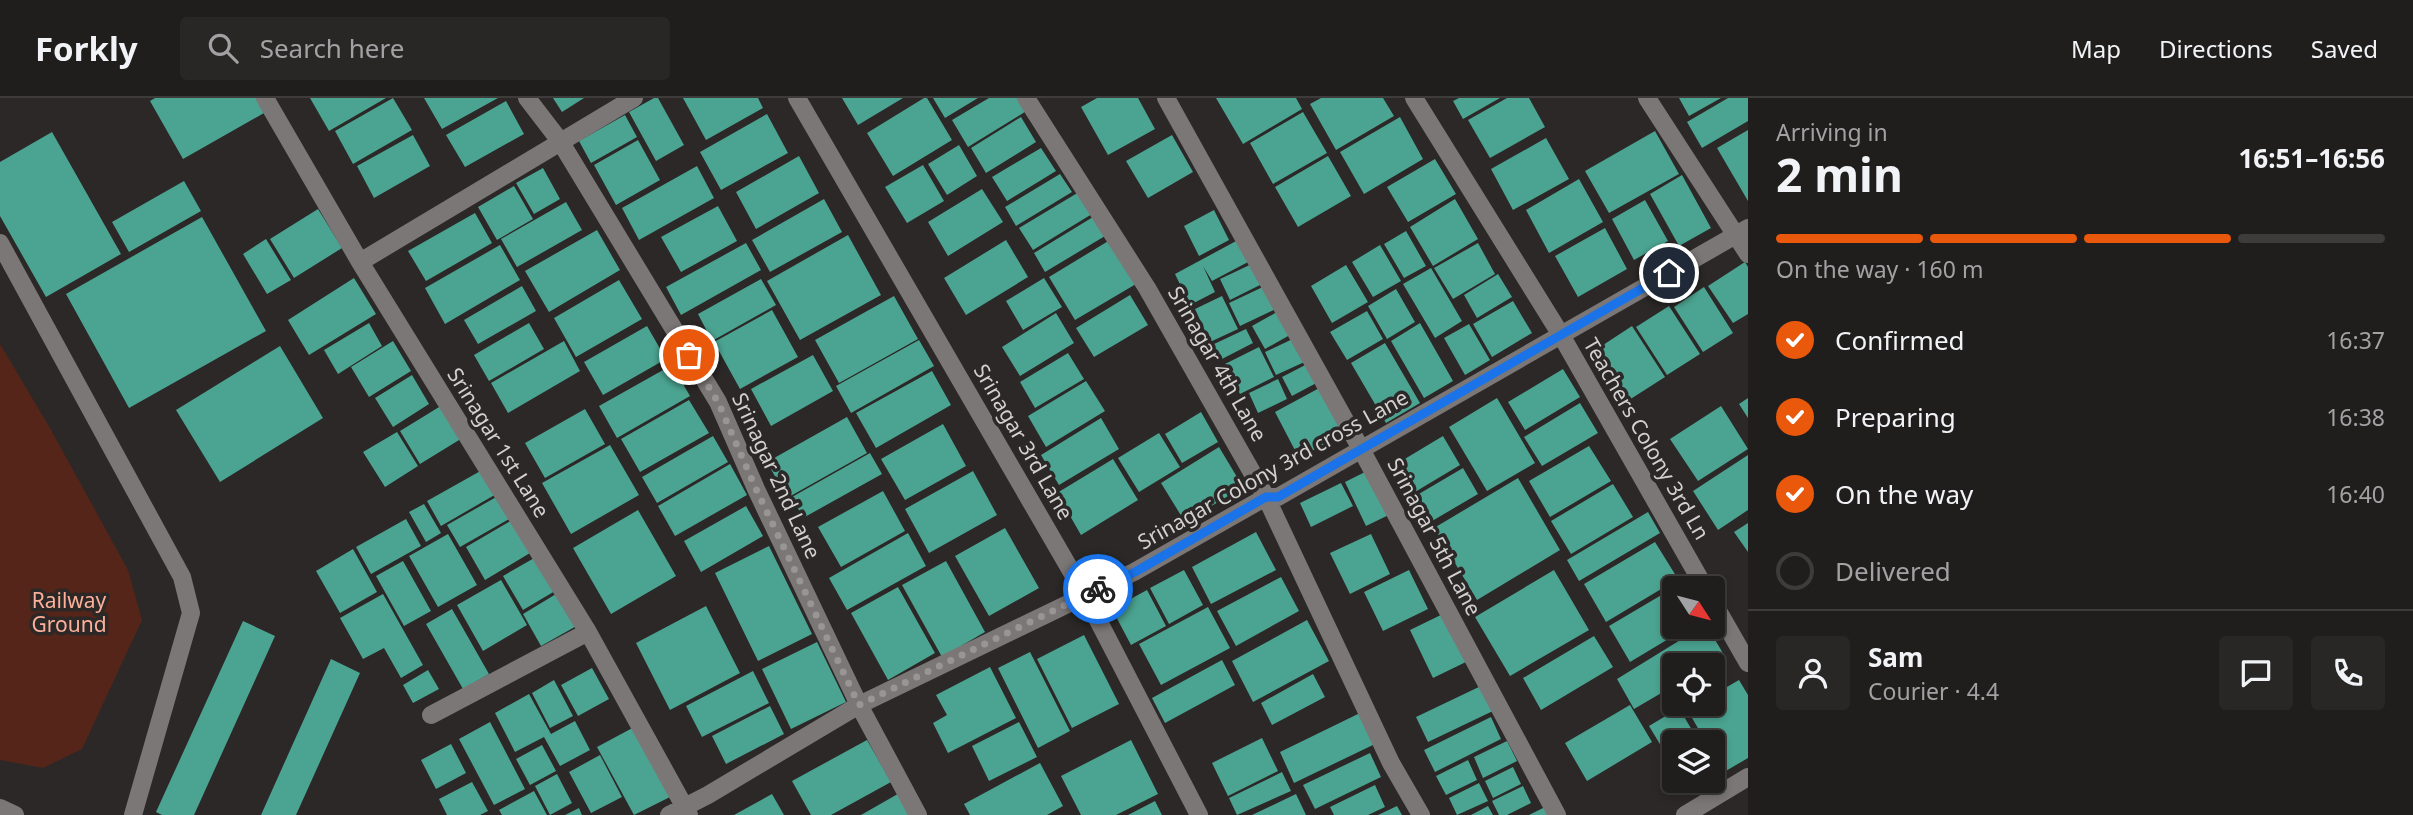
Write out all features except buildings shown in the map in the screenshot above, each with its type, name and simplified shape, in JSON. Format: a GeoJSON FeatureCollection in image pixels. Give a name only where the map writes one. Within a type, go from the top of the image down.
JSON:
{"type":"FeatureCollection","features":[{"type":"Feature","properties":{"kind":"street","name":"Srinagar 1st Lane"},"geometry":{"type":"LineString","coordinates":[[265,98],[360,262],[588,632],[681,812]]}},
{"type":"Feature","properties":{"kind":"street","name":"Srinagar 2nd Lane"},"geometry":{"type":"LineString","coordinates":[[527,98],[560,141],[718,402],[859,705],[918,815]]}},
{"type":"Feature","properties":{"kind":"street"},"geometry":{"type":"LineString","coordinates":[[360,262],[634,98]]}},
{"type":"Feature","properties":{"kind":"street","name":"Srinagar 3rd Lane"},"geometry":{"type":"LineString","coordinates":[[797,98],[1085,595],[1199,815]]}},
{"type":"Feature","properties":{"kind":"street","name":"Srinagar 4th Lane"},"geometry":{"type":"LineString","coordinates":[[1026,98],[1147,288],[1266,497],[1391,763],[1421,815]]}},
{"type":"Feature","properties":{"kind":"street","name":"Srinagar 5th Lane"},"geometry":{"type":"LineString","coordinates":[[1166,98],[1361,449],[1557,815]]}},
{"type":"Feature","properties":{"kind":"street","name":"Teachers Colony 3rd Ln"},"geometry":{"type":"LineString","coordinates":[[1414,98],[1561,335],[1698,576]]}},
{"type":"Feature","properties":{"kind":"street"},"geometry":{"type":"LineString","coordinates":[[1647,98],[1742,231],[1748,254]]}},
{"type":"Feature","properties":{"kind":"street","name":"Srinagar Colony 3rd cross Lane"},"geometry":{"type":"LineString","coordinates":[[681,812],[859,705],[1135,572],[1266,497],[1278,497],[1742,231]]}},
{"type":"Feature","properties":{"kind":"street"},"geometry":{"type":"LineString","coordinates":[[0,243],[182,577],[191,613],[133,815]]}},
{"type":"Feature","properties":{"kind":"street"},"geometry":{"type":"LineString","coordinates":[[1726,625],[1748,663]]}},
{"type":"Feature","properties":{"kind":"street"},"geometry":{"type":"LineString","coordinates":[[431,715],[588,632]]}},
{"type":"Feature","properties":{"kind":"street"},"geometry":{"type":"LineString","coordinates":[[1685,815],[1748,778]]}},
{"type":"Feature","properties":{"kind":"street"},"geometry":{"type":"LineString","coordinates":[[0,808],[15,815]]}},
{"type":"Feature","properties":{"kind":"green space","name":"Railway Ground"},"geometry":{"type":"Polygon","coordinates":[[[0,344],[50,428],[128,570],[142,620],[82,749],[43,768],[0,760],[0,344]]]}},
{"type":"Feature","properties":{"kind":"way so far"},"geometry":{"type":"LineString","coordinates":[[689,355],[718,402],[756,489],[859,705],[1098,589]]}},
{"type":"Feature","properties":{"kind":"route"},"geometry":{"type":"LineString","coordinates":[[1098,589],[1135,572],[1266,497],[1278,497],[1669,273]]}}]}
